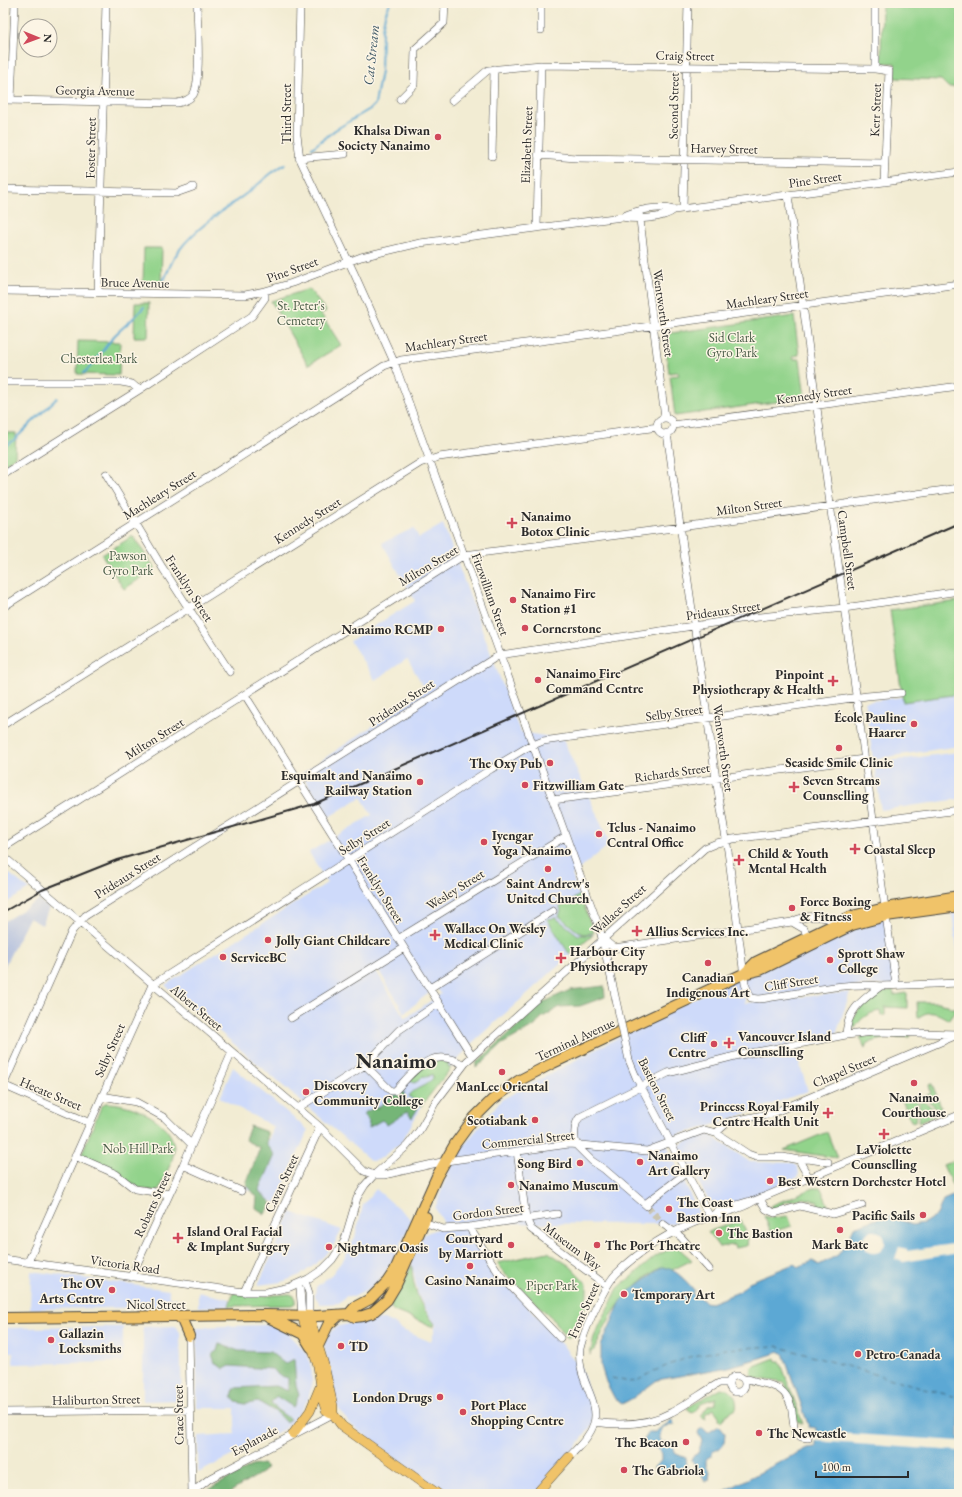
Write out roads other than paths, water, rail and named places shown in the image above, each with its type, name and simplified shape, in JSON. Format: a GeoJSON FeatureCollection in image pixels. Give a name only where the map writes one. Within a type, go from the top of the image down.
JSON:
{"type":"FeatureCollection","features":[{"type":"Feature","properties":{"kind":"highway","name":"Terminal Avenue"},"geometry":{"type":"LineString","coordinates":[[349,1314],[355,1307],[370,1300],[378,1293],[395,1270],[437,1176],[460,1136],[477,1115],[492,1100],[518,1081],[743,974],[760,970],[852,925],[885,912],[959,896]]}},
{"type":"Feature","properties":{"kind":"highway","name":"Terminal Avenue"},"geometry":{"type":"LineString","coordinates":[[743,974],[756,962],[852,916],[959,906]]}},
{"type":"Feature","properties":{"kind":"highway","name":"Terminal Avenue"},"geometry":{"type":"LineString","coordinates":[[306,1316],[338,1316],[349,1314],[359,1317],[372,1313],[387,1300],[396,1285],[445,1174],[446,1162]]}},
{"type":"Feature","properties":{"kind":"highway","name":"Nicol Street"},"geometry":{"type":"LineString","coordinates":[[3,1318],[264,1315],[306,1316]]}},
{"type":"Feature","properties":{"kind":"highway"},"geometry":{"type":"LineString","coordinates":[[264,1315],[303,1334],[315,1346],[328,1325],[338,1316]]}},
{"type":"Feature","properties":{"kind":"highway"},"geometry":{"type":"LineString","coordinates":[[178,1316],[182,1320],[189,1336]]}},
{"type":"Feature","properties":{"kind":"highway"},"geometry":{"type":"LineString","coordinates":[[189,1336],[193,1320],[197,1316]]}},
{"type":"Feature","properties":{"kind":"main road"},"geometry":{"type":"LineString","coordinates":[[306,1316],[333,1406],[333,1414]]}},
{"type":"Feature","properties":{"kind":"main road"},"geometry":{"type":"LineString","coordinates":[[315,1346],[320,1386],[326,1410],[333,1414],[342,1426],[438,1494]]}},
{"type":"Feature","properties":{"kind":"main road"},"geometry":{"type":"LineString","coordinates":[[293,1434],[310,1411],[320,1386]]}},
{"type":"Feature","properties":{"kind":"main road"},"geometry":{"type":"LineString","coordinates":[[536,1494],[569,1457]]}},
{"type":"Feature","properties":{"kind":"street"},"geometry":{"type":"LineString","coordinates":[[11,100],[15,3]]}},
{"type":"Feature","properties":{"kind":"street","name":"Foster Street"},"geometry":{"type":"LineString","coordinates":[[98,293],[106,3]]}},
{"type":"Feature","properties":{"kind":"street","name":"Georgia Avenue"},"geometry":{"type":"LineString","coordinates":[[3,100],[177,103],[186,101],[193,95],[198,82],[197,3]]}},
{"type":"Feature","properties":{"kind":"street","name":"Third Street"},"geometry":{"type":"LineString","coordinates":[[300,3],[297,135],[299,158],[348,261]]}},
{"type":"Feature","properties":{"kind":"street"},"geometry":{"type":"LineString","coordinates":[[400,99],[414,85],[415,49],[444,23],[445,3]]}},
{"type":"Feature","properties":{"kind":"street"},"geometry":{"type":"LineString","coordinates":[[541,3],[541,30]]}},
{"type":"Feature","properties":{"kind":"street","name":"Second Street"},"geometry":{"type":"LineString","coordinates":[[683,208],[688,3]]}},
{"type":"Feature","properties":{"kind":"street","name":"Kerr Street"},"geometry":{"type":"LineString","coordinates":[[875,3],[875,69],[889,72],[884,182]]}},
{"type":"Feature","properties":{"kind":"street","name":"Craig Street"},"geometry":{"type":"LineString","coordinates":[[452,101],[488,70],[541,65],[875,69]]}},
{"type":"Feature","properties":{"kind":"street","name":"Elizabeth Street"},"geometry":{"type":"LineString","coordinates":[[537,227],[541,65]]}},
{"type":"Feature","properties":{"kind":"street"},"geometry":{"type":"LineString","coordinates":[[492,156],[494,69]]}},
{"type":"Feature","properties":{"kind":"street"},"geometry":{"type":"LineString","coordinates":[[299,158],[345,154]]}},
{"type":"Feature","properties":{"kind":"street","name":"Harvey Street"},"geometry":{"type":"LineString","coordinates":[[538,155],[576,158],[885,163]]}},
{"type":"Feature","properties":{"kind":"street","name":"Pine Street"},"geometry":{"type":"LineString","coordinates":[[3,475],[139,390],[252,316],[264,298],[265,291],[292,283],[348,261],[420,243],[639,215],[668,208],[674,210],[959,172]]}},
{"type":"Feature","properties":{"kind":"street"},"geometry":{"type":"LineString","coordinates":[[3,189],[176,193],[194,187]]}},
{"type":"Feature","properties":{"kind":"street","name":"Campbell Street"},"geometry":{"type":"LineString","coordinates":[[788,195],[829,507],[896,985]]}},
{"type":"Feature","properties":{"kind":"street","name":"Wentworth Street"},"geometry":{"type":"LineString","coordinates":[[639,215],[665,418]]}},
{"type":"Feature","properties":{"kind":"street","name":"Fitzwilliam Street"},"geometry":{"type":"LineString","coordinates":[[348,261],[394,362],[603,939]]}},
{"type":"Feature","properties":{"kind":"street","name":"Machleary Street"},"geometry":{"type":"LineString","coordinates":[[3,607],[384,366],[394,362],[403,359],[959,284]]}},
{"type":"Feature","properties":{"kind":"street","name":"Bruce Avenue"},"geometry":{"type":"LineString","coordinates":[[3,291],[226,296],[265,291]]}},
{"type":"Feature","properties":{"kind":"street"},"geometry":{"type":"LineString","coordinates":[[3,382],[121,382],[132,384],[139,390]]}},
{"type":"Feature","properties":{"kind":"street","name":"Kennedy Street"},"geometry":{"type":"LineString","coordinates":[[673,425],[959,386]]}},
{"type":"Feature","properties":{"kind":"street"},"geometry":{"type":"LineString","coordinates":[[665,418],[670,420],[673,425],[672,429],[667,433],[661,432],[658,426],[659,421],[665,418]]}},
{"type":"Feature","properties":{"kind":"street","name":"Kennedy Street"},"geometry":{"type":"LineString","coordinates":[[3,726],[420,463],[429,460],[658,426]]}},
{"type":"Feature","properties":{"kind":"street","name":"Wentworth Street"},"geometry":{"type":"LineString","coordinates":[[667,433],[739,929],[743,974],[748,994]]}},
{"type":"Feature","properties":{"kind":"street","name":"Franklyn Street"},"geometry":{"type":"LineString","coordinates":[[106,474],[135,523],[230,672]]}},
{"type":"Feature","properties":{"kind":"street","name":"Milton Street"},"geometry":{"type":"LineString","coordinates":[[3,848],[464,555],[829,507],[959,488]]}},
{"type":"Feature","properties":{"kind":"street","name":"Prideaux Street"},"geometry":{"type":"LineString","coordinates":[[3,1086],[72,931],[78,921],[460,678],[500,655],[694,625],[844,608],[959,591]]}},
{"type":"Feature","properties":{"kind":"street","name":"Selby Street"},"geometry":{"type":"LineString","coordinates":[[28,1262],[152,984],[533,744],[543,741],[900,693]]}},
{"type":"Feature","properties":{"kind":"street","name":"Franklyn Street"},"geometry":{"type":"LineString","coordinates":[[245,695],[472,1056]]}},
{"type":"Feature","properties":{"kind":"street","name":"Richards Street"},"geometry":{"type":"LineString","coordinates":[[553,800],[864,758]]}},
{"type":"Feature","properties":{"kind":"street","name":"Wallace Street"},"geometry":{"type":"LineString","coordinates":[[302,1282],[323,1269],[341,1247],[350,1226],[357,1198],[374,1175],[407,1146],[419,1131],[435,1103],[472,1056],[701,852],[711,845],[726,841],[959,810]]}},
{"type":"Feature","properties":{"kind":"street","name":"Wesley Street"},"geometry":{"type":"LineString","coordinates":[[398,939],[566,836]]}},
{"type":"Feature","properties":{"kind":"street","name":"Albert Street"},"geometry":{"type":"LineString","coordinates":[[3,856],[320,1127],[364,1171],[374,1175]]}},
{"type":"Feature","properties":{"kind":"street"},"geometry":{"type":"LineString","coordinates":[[430,988],[553,911]]}},
{"type":"Feature","properties":{"kind":"street"},"geometry":{"type":"LineString","coordinates":[[603,939],[614,948],[792,922],[798,919],[824,916],[839,922]]}},
{"type":"Feature","properties":{"kind":"street"},"geometry":{"type":"LineString","coordinates":[[792,922],[804,929],[808,937]]}},
{"type":"Feature","properties":{"kind":"street","name":"Bastion Street"},"geometry":{"type":"LineString","coordinates":[[603,939],[629,1060],[641,1086],[710,1217]]}},
{"type":"Feature","properties":{"kind":"street"},"geometry":{"type":"LineString","coordinates":[[291,1018],[404,948]]}},
{"type":"Feature","properties":{"kind":"street","name":"Cliff Street"},"geometry":{"type":"LineString","coordinates":[[748,994],[751,998],[759,999],[828,989],[871,985],[881,986],[959,983]]}},
{"type":"Feature","properties":{"kind":"street"},"geometry":{"type":"LineString","coordinates":[[846,1035],[848,1017],[858,1003],[881,986]]}},
{"type":"Feature","properties":{"kind":"street"},"geometry":{"type":"LineString","coordinates":[[298,1108],[365,1065],[399,1030],[439,1003]]}},
{"type":"Feature","properties":{"kind":"street"},"geometry":{"type":"LineString","coordinates":[[686,1173],[646,1205],[592,1161],[576,1144],[574,1137],[577,1120],[580,1117],[641,1086],[668,1074],[735,1056],[846,1035],[874,1032],[929,1032],[959,1034]]}},
{"type":"Feature","properties":{"kind":"street"},"geometry":{"type":"LineString","coordinates":[[929,1032],[936,1044]]}},
{"type":"Feature","properties":{"kind":"street","name":"Chapel Street"},"geometry":{"type":"LineString","coordinates":[[716,1133],[728,1122],[773,1112],[959,1034]]}},
{"type":"Feature","properties":{"kind":"street","name":"Robarts Street"},"geometry":{"type":"LineString","coordinates":[[131,1277],[232,1052]]}},
{"type":"Feature","properties":{"kind":"street"},"geometry":{"type":"LineString","coordinates":[[365,1065],[392,1091],[395,1091],[422,1063],[431,1058],[455,1060],[464,1065]]}},
{"type":"Feature","properties":{"kind":"street","name":"Hecate Street"},"geometry":{"type":"LineString","coordinates":[[3,1086],[90,1123]]}},
{"type":"Feature","properties":{"kind":"street"},"geometry":{"type":"LineString","coordinates":[[102,1096],[136,1102],[165,1118],[191,1144]]}},
{"type":"Feature","properties":{"kind":"street","name":"Front Street"},"geometry":{"type":"LineString","coordinates":[[594,1422],[593,1400],[580,1367],[580,1352],[585,1333],[607,1286],[616,1273],[642,1252],[674,1232],[710,1217],[718,1216],[746,1206],[959,1115]]}},
{"type":"Feature","properties":{"kind":"street","name":"Cavan Street"},"geometry":{"type":"LineString","coordinates":[[244,1292],[320,1127]]}},
{"type":"Feature","properties":{"kind":"street","name":"Commercial Street"},"geometry":{"type":"LineString","coordinates":[[374,1175],[517,1151],[576,1144],[641,1151],[652,1150],[706,1130],[716,1133]]}},
{"type":"Feature","properties":{"kind":"street"},"geometry":{"type":"LineString","coordinates":[[716,1133],[748,1154],[756,1157],[783,1157],[799,1160],[808,1159],[828,1162]]}},
{"type":"Feature","properties":{"kind":"street","name":"Museum Way"},"geometry":{"type":"LineString","coordinates":[[517,1151],[526,1218],[532,1229],[607,1286]]}},
{"type":"Feature","properties":{"kind":"street"},"geometry":{"type":"LineString","coordinates":[[75,1156],[116,1174],[135,1189],[169,1194]]}},
{"type":"Feature","properties":{"kind":"street"},"geometry":{"type":"LineString","coordinates":[[397,1156],[396,1165],[404,1171]]}},
{"type":"Feature","properties":{"kind":"street"},"geometry":{"type":"LineString","coordinates":[[799,1160],[809,1178]]}},
{"type":"Feature","properties":{"kind":"street"},"geometry":{"type":"LineString","coordinates":[[182,1166],[241,1191]]}},
{"type":"Feature","properties":{"kind":"street"},"geometry":{"type":"LineString","coordinates":[[757,1200],[766,1209],[775,1213],[800,1206],[833,1214],[862,1205]]}},
{"type":"Feature","properties":{"kind":"street","name":"Gordon Street"},"geometry":{"type":"LineString","coordinates":[[424,1222],[443,1228],[469,1227],[557,1214]]}},
{"type":"Feature","properties":{"kind":"street"},"geometry":{"type":"LineString","coordinates":[[663,1224],[674,1232],[709,1269]]}},
{"type":"Feature","properties":{"kind":"street"},"geometry":{"type":"LineString","coordinates":[[469,1227],[500,1275],[560,1338]]}},
{"type":"Feature","properties":{"kind":"street","name":"Victoria Road"},"geometry":{"type":"LineString","coordinates":[[3,1259],[244,1292],[267,1292],[302,1282]]}},
{"type":"Feature","properties":{"kind":"street"},"geometry":{"type":"LineString","coordinates":[[302,1282],[300,1289],[306,1316]]}},
{"type":"Feature","properties":{"kind":"street","name":"Crace Street"},"geometry":{"type":"LineString","coordinates":[[189,1336],[191,1493]]}},
{"type":"Feature","properties":{"kind":"street"},"geometry":{"type":"LineString","coordinates":[[728,1383],[730,1378],[735,1375],[741,1376],[745,1380],[748,1379],[776,1386],[784,1392],[791,1407],[795,1432],[801,1437],[808,1438]]}},
{"type":"Feature","properties":{"kind":"street"},"geometry":{"type":"LineString","coordinates":[[728,1383],[730,1388],[737,1392],[744,1388],[745,1380]]}},
{"type":"Feature","properties":{"kind":"street"},"geometry":{"type":"LineString","coordinates":[[569,1457],[588,1436],[594,1422],[622,1424],[642,1423],[672,1413],[719,1383],[728,1383]]}},
{"type":"Feature","properties":{"kind":"street","name":"Haliburton Street"},"geometry":{"type":"LineString","coordinates":[[3,1412],[190,1410]]}},
{"type":"Feature","properties":{"kind":"street","name":"Esplanade"},"geometry":{"type":"LineString","coordinates":[[191,1493],[208,1479],[333,1414]]}},
{"type":"Feature","properties":{"kind":"street"},"geometry":{"type":"LineString","coordinates":[[183,1494],[191,1493]]}},
{"type":"Feature","properties":{"kind":"water"},"geometry":{"type":"Polygon","coordinates":[[[959,1189],[959,1494],[719,1494],[807,1448],[816,1447],[816,1428],[809,1427],[783,1353],[780,1352],[729,1367],[657,1380],[633,1398],[622,1404],[615,1399],[606,1382],[601,1366],[601,1346],[620,1303],[628,1292],[662,1267],[675,1272],[683,1279],[694,1290],[692,1293],[695,1296],[699,1296],[705,1302],[711,1303],[739,1292],[749,1282],[794,1264],[798,1267],[813,1261],[819,1265],[838,1255],[848,1241],[854,1227],[888,1215],[912,1225],[924,1223],[937,1215],[943,1200],[955,1195],[959,1189]]]}},
{"type":"Feature","properties":{"kind":"water"},"geometry":{"type":"Polygon","coordinates":[[[671,1420],[674,1424],[668,1425],[664,1428],[659,1438],[662,1442],[670,1443],[676,1454],[686,1458],[687,1468],[682,1472],[655,1471],[654,1467],[661,1461],[661,1454],[658,1448],[647,1446],[644,1440],[649,1432],[655,1432],[671,1420]]]}},
{"type":"Feature","properties":{"kind":"water"},"geometry":{"type":"Polygon","coordinates":[[[719,1426],[725,1433],[724,1444],[721,1448],[712,1452],[712,1455],[706,1459],[706,1467],[710,1472],[709,1480],[705,1482],[701,1474],[696,1473],[694,1464],[691,1461],[692,1457],[698,1453],[702,1441],[698,1433],[699,1430],[703,1428],[708,1433],[719,1426]]]}},
{"type":"Feature","properties":{"kind":"waterway","name":"Cat Stream"},"geometry":{"type":"LineString","coordinates":[[312,148],[335,130],[370,109],[375,104],[381,71],[382,29],[385,15],[390,3]]}},
{"type":"Feature","properties":{"kind":"waterway","name":"Cat Stream"},"geometry":{"type":"LineString","coordinates":[[161,286],[174,258],[198,230],[285,164]]}},
{"type":"Feature","properties":{"kind":"waterway","name":"Cat Stream"},"geometry":{"type":"LineString","coordinates":[[84,373],[114,336],[144,307]]}},
{"type":"Feature","properties":{"kind":"waterway","name":"Cat Stream"},"geometry":{"type":"LineString","coordinates":[[3,447],[14,440],[57,398]]}},
{"type":"Feature","properties":{"kind":"tunnel"},"geometry":{"type":"LineString","coordinates":[[647,1206],[663,1224]]}},
{"type":"Feature","properties":{"kind":"railway"},"geometry":{"type":"LineString","coordinates":[[3,912],[42,890],[117,860],[314,804],[959,523]]}},
{"type":"Feature","properties":{"kind":"place","name":"Khalsa Diwan Society Nanaimo"},"geometry":{"type":"Point","coordinates":[438,137]}},
{"type":"Feature","properties":{"kind":"place","name":"Nanaimo Botox Clinic"},"geometry":{"type":"Point","coordinates":[512,523]}},
{"type":"Feature","properties":{"kind":"place","name":"Nanaimo Fire Station #1"},"geometry":{"type":"Point","coordinates":[513,600]}},
{"type":"Feature","properties":{"kind":"place","name":"Cornerstone"},"geometry":{"type":"Point","coordinates":[525,628]}},
{"type":"Feature","properties":{"kind":"place","name":"Nanaimo RCMP"},"geometry":{"type":"Point","coordinates":[441,629]}},
{"type":"Feature","properties":{"kind":"place","name":"Nanaimo Fire Command Centre"},"geometry":{"type":"Point","coordinates":[538,680]}},
{"type":"Feature","properties":{"kind":"place","name":"Pinpoint Physiotherapy & Health"},"geometry":{"type":"Point","coordinates":[833,681]}},
{"type":"Feature","properties":{"kind":"place","name":"École Pauline Haarer"},"geometry":{"type":"Point","coordinates":[914,724]}},
{"type":"Feature","properties":{"kind":"place","name":"Seaside Smile Clinic"},"geometry":{"type":"Point","coordinates":[839,748]}},
{"type":"Feature","properties":{"kind":"place","name":"The Oxy Pub"},"geometry":{"type":"Point","coordinates":[550,763]}},
{"type":"Feature","properties":{"kind":"place","name":"Esquimalt and Nanaimo Railway Station"},"geometry":{"type":"Point","coordinates":[420,782]}},
{"type":"Feature","properties":{"kind":"place","name":"Fitzwilliam Gate"},"geometry":{"type":"Point","coordinates":[525,785]}},
{"type":"Feature","properties":{"kind":"place","name":"Seven Streams Counselling"},"geometry":{"type":"Point","coordinates":[794,787]}},
{"type":"Feature","properties":{"kind":"place","name":"Telus - Nanaimo Central Office"},"geometry":{"type":"Point","coordinates":[599,834]}},
{"type":"Feature","properties":{"kind":"place","name":"Iyengar Yoga Nanaimo"},"geometry":{"type":"Point","coordinates":[484,842]}},
{"type":"Feature","properties":{"kind":"place","name":"Coastal Sleep"},"geometry":{"type":"Point","coordinates":[855,849]}},
{"type":"Feature","properties":{"kind":"place","name":"Child & Youth Mental Health"},"geometry":{"type":"Point","coordinates":[739,860]}},
{"type":"Feature","properties":{"kind":"place","name":"Saint Andrew's United Church"},"geometry":{"type":"Point","coordinates":[548,869]}},
{"type":"Feature","properties":{"kind":"place","name":"Force Boxing & Fitness"},"geometry":{"type":"Point","coordinates":[792,908]}},
{"type":"Feature","properties":{"kind":"place","name":"Allius Services Inc."},"geometry":{"type":"Point","coordinates":[637,931]}},
{"type":"Feature","properties":{"kind":"place","name":"Wallace On Wesley Medical Clinic"},"geometry":{"type":"Point","coordinates":[435,935]}},
{"type":"Feature","properties":{"kind":"place","name":"Jolly Giant Childcare"},"geometry":{"type":"Point","coordinates":[268,940]}},
{"type":"Feature","properties":{"kind":"place","name":"ServiceBC"},"geometry":{"type":"Point","coordinates":[223,957]}},
{"type":"Feature","properties":{"kind":"place","name":"Harbour City Physiotherapy"},"geometry":{"type":"Point","coordinates":[561,958]}},
{"type":"Feature","properties":{"kind":"place","name":"Sprott Shaw College"},"geometry":{"type":"Point","coordinates":[830,960]}},
{"type":"Feature","properties":{"kind":"place","name":"Canadian Indigenous Art"},"geometry":{"type":"Point","coordinates":[708,963]}},
{"type":"Feature","properties":{"kind":"place","name":"Vancouver Island Counselling"},"geometry":{"type":"Point","coordinates":[729,1043]}},
{"type":"Feature","properties":{"kind":"place","name":"Cliff Centre"},"geometry":{"type":"Point","coordinates":[714,1044]}},
{"type":"Feature","properties":{"kind":"place","name":"ManLee Oriental"},"geometry":{"type":"Point","coordinates":[502,1072]}},
{"type":"Feature","properties":{"kind":"place","name":"Nanaimo Courthouse"},"geometry":{"type":"Point","coordinates":[914,1083]}},
{"type":"Feature","properties":{"kind":"place","name":"Discovery Community College"},"geometry":{"type":"Point","coordinates":[306,1092]}},
{"type":"Feature","properties":{"kind":"place","name":"Princess Royal Family Centre Health Unit"},"geometry":{"type":"Point","coordinates":[828,1113]}},
{"type":"Feature","properties":{"kind":"place","name":"Scotiabank"},"geometry":{"type":"Point","coordinates":[535,1120]}},
{"type":"Feature","properties":{"kind":"place","name":"LaViolette Counselling"},"geometry":{"type":"Point","coordinates":[884,1134]}},
{"type":"Feature","properties":{"kind":"place","name":"Nanaimo Art Gallery"},"geometry":{"type":"Point","coordinates":[640,1162]}},
{"type":"Feature","properties":{"kind":"place","name":"Song Bird"},"geometry":{"type":"Point","coordinates":[580,1163]}},
{"type":"Feature","properties":{"kind":"place","name":"Best Western Dorchester Hotel"},"geometry":{"type":"Point","coordinates":[770,1181]}},
{"type":"Feature","properties":{"kind":"place","name":"Nanaimo Museum"},"geometry":{"type":"Point","coordinates":[511,1185]}},
{"type":"Feature","properties":{"kind":"place","name":"The Coast Bastion Inn"},"geometry":{"type":"Point","coordinates":[669,1209]}},
{"type":"Feature","properties":{"kind":"place","name":"Pacific Sails"},"geometry":{"type":"Point","coordinates":[923,1215]}},
{"type":"Feature","properties":{"kind":"place","name":"Mark Bate"},"geometry":{"type":"Point","coordinates":[840,1230]}},
{"type":"Feature","properties":{"kind":"place","name":"The Bastion"},"geometry":{"type":"Point","coordinates":[719,1233]}},
{"type":"Feature","properties":{"kind":"place","name":"Island Oral Facial & Implant Surgery"},"geometry":{"type":"Point","coordinates":[178,1238]}},
{"type":"Feature","properties":{"kind":"place","name":"Courtyard by Marriott"},"geometry":{"type":"Point","coordinates":[511,1245]}},
{"type":"Feature","properties":{"kind":"place","name":"The Port Theatre"},"geometry":{"type":"Point","coordinates":[597,1245]}},
{"type":"Feature","properties":{"kind":"place","name":"Nightmare Oasis"},"geometry":{"type":"Point","coordinates":[329,1247]}},
{"type":"Feature","properties":{"kind":"place","name":"Casino Nanaimo"},"geometry":{"type":"Point","coordinates":[470,1266]}},
{"type":"Feature","properties":{"kind":"place","name":"The OV Arts Centre"},"geometry":{"type":"Point","coordinates":[112,1290]}},
{"type":"Feature","properties":{"kind":"place","name":"Temporary Art"},"geometry":{"type":"Point","coordinates":[624,1294]}},
{"type":"Feature","properties":{"kind":"place","name":"Gallazin Locksmiths"},"geometry":{"type":"Point","coordinates":[51,1340]}},
{"type":"Feature","properties":{"kind":"place","name":"TD"},"geometry":{"type":"Point","coordinates":[341,1346]}},
{"type":"Feature","properties":{"kind":"place","name":"Petro-Canada"},"geometry":{"type":"Point","coordinates":[858,1354]}},
{"type":"Feature","properties":{"kind":"place","name":"London Drugs"},"geometry":{"type":"Point","coordinates":[440,1397]}},
{"type":"Feature","properties":{"kind":"place","name":"Port Place Shopping Centre"},"geometry":{"type":"Point","coordinates":[463,1412]}},
{"type":"Feature","properties":{"kind":"place","name":"The Newcastle"},"geometry":{"type":"Point","coordinates":[759,1433]}},
{"type":"Feature","properties":{"kind":"place","name":"The Beacon"},"geometry":{"type":"Point","coordinates":[686,1442]}},
{"type":"Feature","properties":{"kind":"place","name":"The Gabriola"},"geometry":{"type":"Point","coordinates":[624,1470]}},
{"type":"Feature","properties":{"kind":"district","name":"Nanaimo"},"geometry":{"type":"Point","coordinates":[396,1061]}},
{"type":"Feature","properties":{"kind":"park label","name":"St. Peter's Cemetery"},"geometry":{"type":"Point","coordinates":[301,312]}},
{"type":"Feature","properties":{"kind":"park label","name":"Sid Clark Gyro Park"},"geometry":{"type":"Point","coordinates":[732,344]}},
{"type":"Feature","properties":{"kind":"park label","name":"Chesterlea Park"},"geometry":{"type":"Point","coordinates":[99,358]}},
{"type":"Feature","properties":{"kind":"park label","name":"Pawson Gyro Park"},"geometry":{"type":"Point","coordinates":[128,562]}},
{"type":"Feature","properties":{"kind":"park label","name":"Nob Hill Park"},"geometry":{"type":"Point","coordinates":[138,1148]}},
{"type":"Feature","properties":{"kind":"park label","name":"Piper Park"},"geometry":{"type":"Point","coordinates":[552,1285]}}]}
